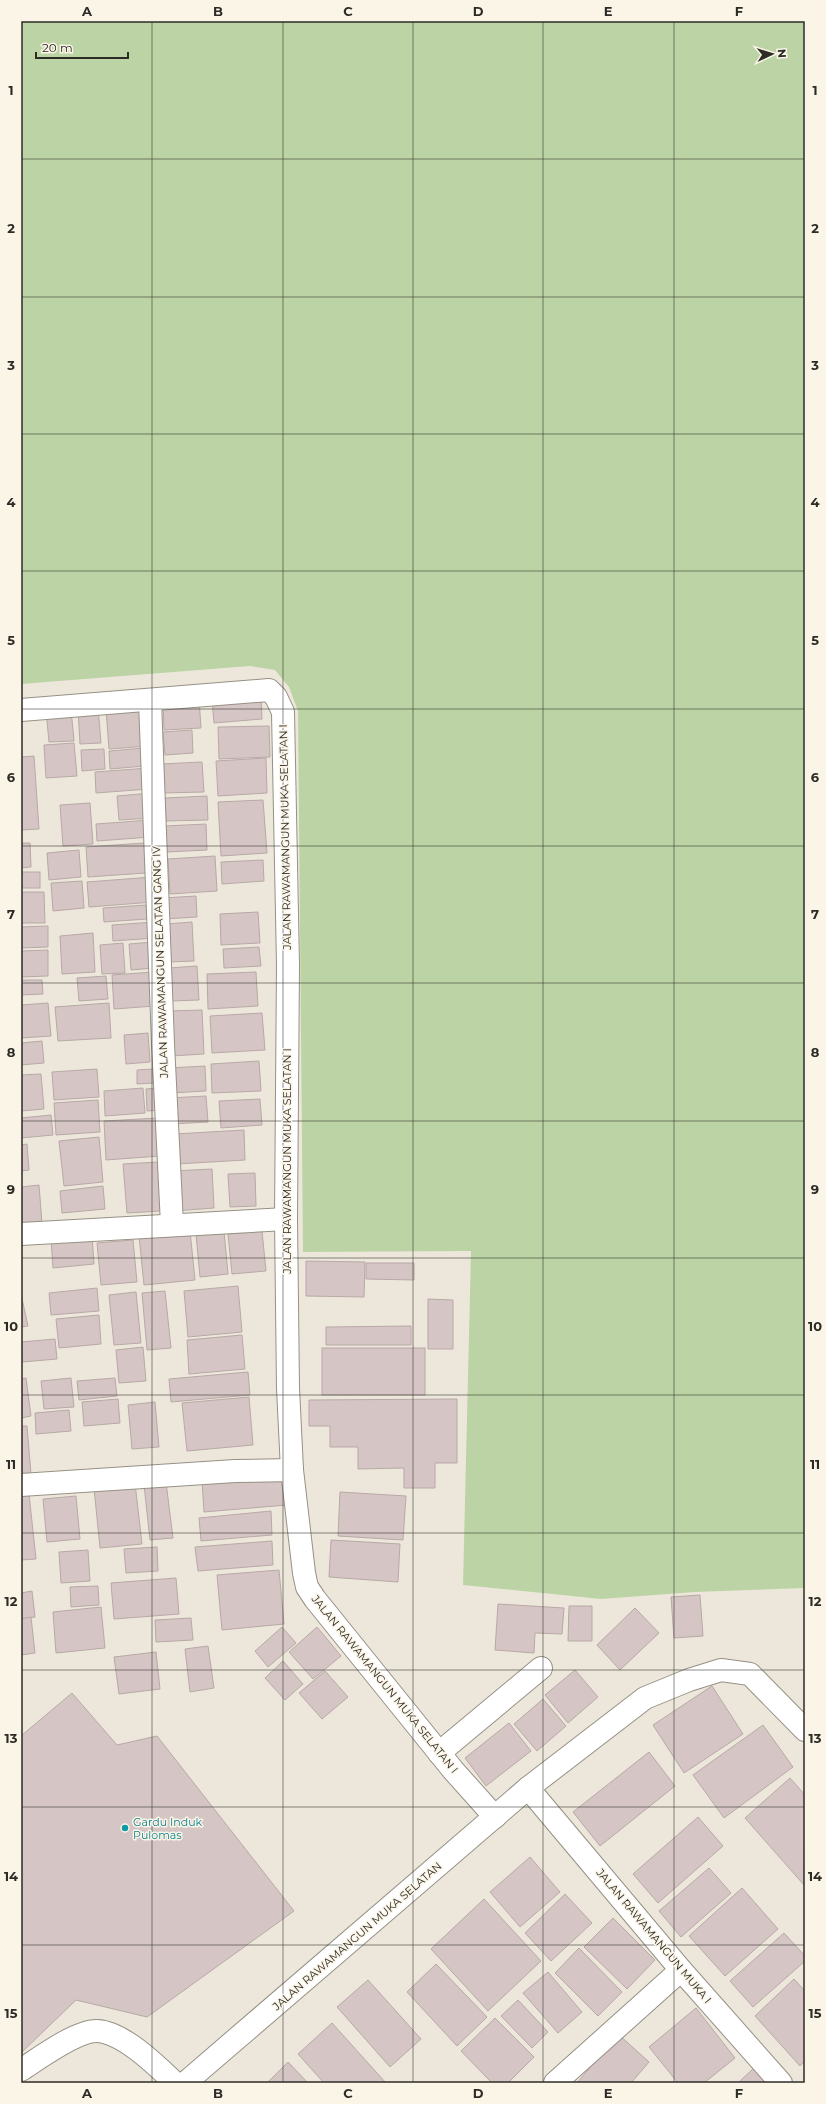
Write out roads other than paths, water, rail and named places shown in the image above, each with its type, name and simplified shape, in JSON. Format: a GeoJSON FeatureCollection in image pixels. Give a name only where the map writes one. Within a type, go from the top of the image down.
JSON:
{"type":"FeatureCollection","features":[{"type":"Feature","properties":{"kind":"street","name":"JALAN RAWAMANGUN MUKA SELATAN I"},"geometry":{"type":"LineString","coordinates":[[21,710],[150,701],[269,690],[276,697],[283,712],[288,965],[286,1219],[288,1388],[292,1470],[300,1552],[307,1587],[334,1623],[439,1752],[495,1817]]}},
{"type":"Feature","properties":{"kind":"street","name":"JALAN RAWAMANGUN SELATAN GANG IV"},"geometry":{"type":"LineString","coordinates":[[150,701],[163,1044],[172,1224]]}},
{"type":"Feature","properties":{"kind":"street"},"geometry":{"type":"LineString","coordinates":[[21,1234],[172,1224],[286,1219]]}},
{"type":"Feature","properties":{"kind":"street"},"geometry":{"type":"LineString","coordinates":[[21,1486],[235,1471],[292,1470]]}},
{"type":"Feature","properties":{"kind":"street"},"geometry":{"type":"LineString","coordinates":[[439,1752],[541,1668]]}},
{"type":"Feature","properties":{"kind":"street","name":"JALAN RAWAMANGUN MUKA SELATAN"},"geometry":{"type":"LineString","coordinates":[[185,2083],[528,1788],[645,1698],[689,1680],[721,1670],[750,1674],[805,1730]]}},
{"type":"Feature","properties":{"kind":"street","name":"JALAN RAWAMANGUN MUKA I"},"geometry":{"type":"LineString","coordinates":[[528,1788],[681,1970],[781,2083]]}},
{"type":"Feature","properties":{"kind":"street"},"geometry":{"type":"LineString","coordinates":[[555,2083],[681,1970]]}},
{"type":"Feature","properties":{"kind":"street"},"geometry":{"type":"LineString","coordinates":[[21,2070],[70,2039],[96,2030],[116,2035],[156,2065],[175,2083]]}},
{"type":"Feature","properties":{"kind":"place","name":"Gardu Induk Pulomas"},"geometry":{"type":"Point","coordinates":[125,1828]}}]}
